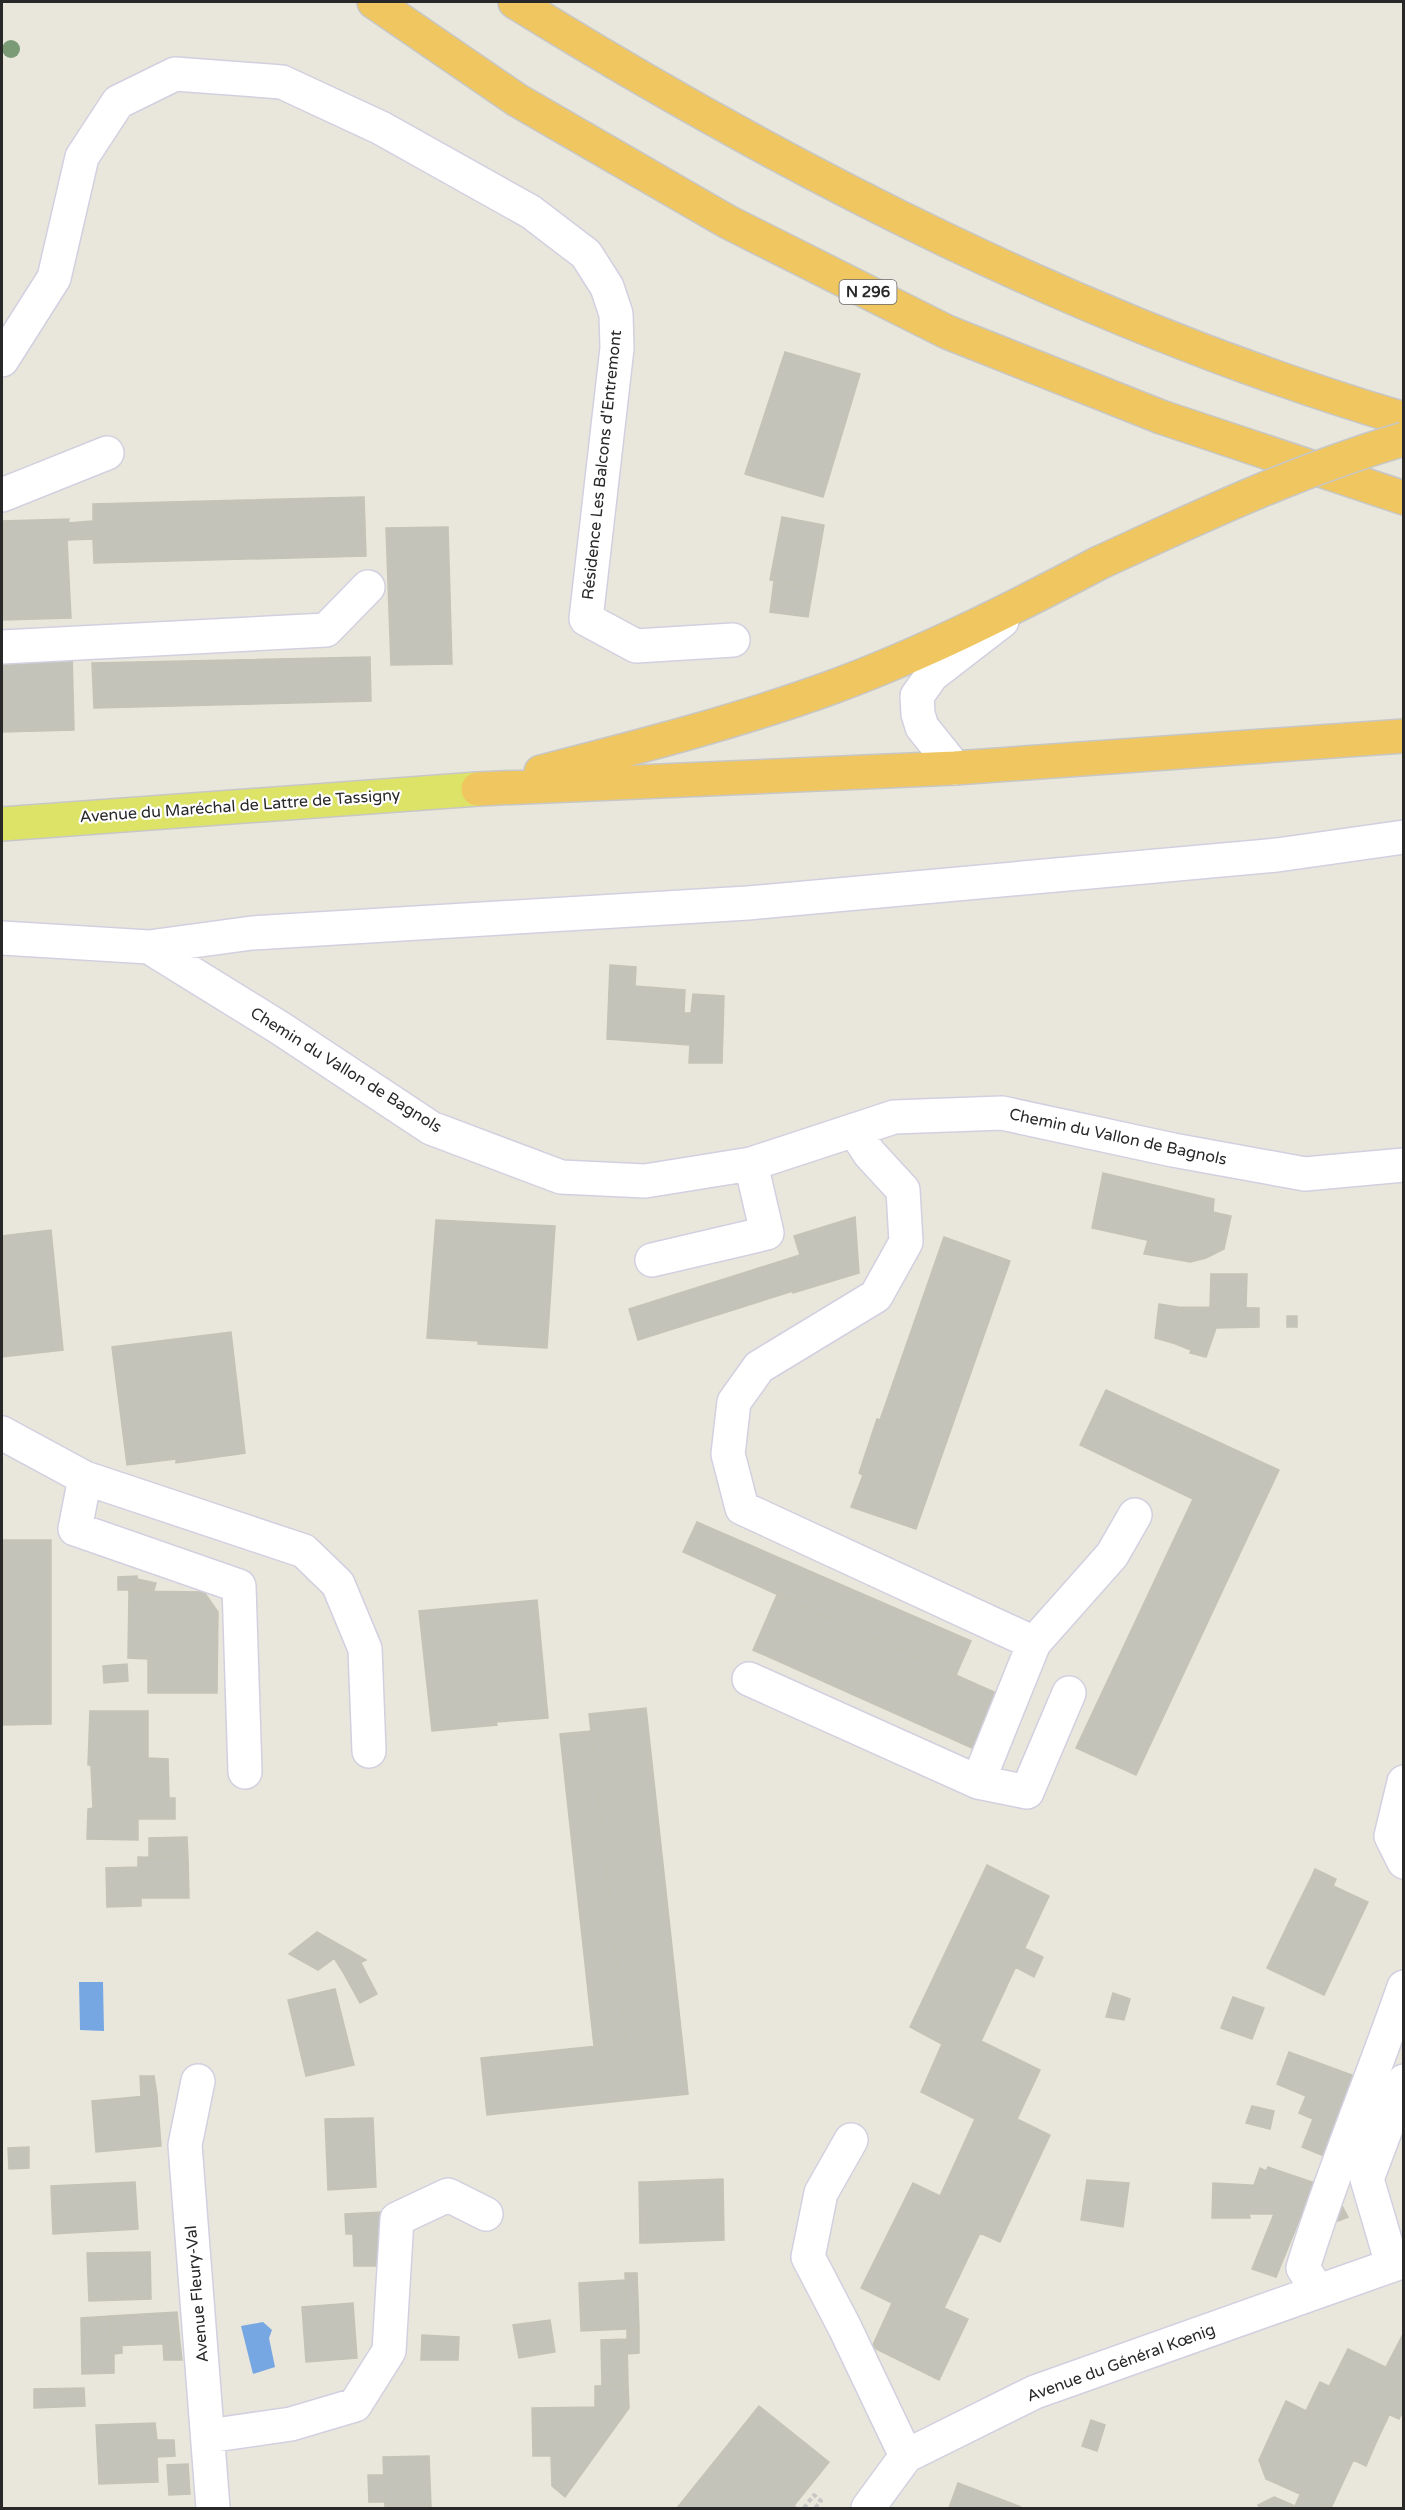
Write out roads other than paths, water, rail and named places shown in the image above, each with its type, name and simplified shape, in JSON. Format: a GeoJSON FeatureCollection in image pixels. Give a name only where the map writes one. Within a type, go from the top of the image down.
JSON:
{"type":"FeatureCollection","features":[{"type":"Feature","properties":{"kind":"highway","name":"N 296"},"geometry":{"type":"LineString","coordinates":[[374,2],[517,100],[728,222],[947,332],[1161,417],[1404,498]]}},
{"type":"Feature","properties":{"kind":"highway"},"geometry":{"type":"LineString","coordinates":[[515,2],[734,131],[934,235],[1126,322],[1343,401],[1404,419]]}},
{"type":"Feature","properties":{"kind":"highway"},"geometry":{"type":"LineString","coordinates":[[478,789],[686,734],[831,687],[946,639],[1203,514],[1295,476],[1404,439]]}},
{"type":"Feature","properties":{"kind":"highway"},"geometry":{"type":"LineString","coordinates":[[478,789],[955,768],[1404,736]]}},
{"type":"Feature","properties":{"kind":"main road","name":"Avenue du Maréchal de Lattre de Tassigny"},"geometry":{"type":"LineString","coordinates":[[2,824],[478,789]]}},
{"type":"Feature","properties":{"kind":"street","name":"Résidence Les Balcons d'Entremont"},"geometry":{"type":"LineString","coordinates":[[2,360],[54,278],[82,158],[118,102],[175,74],[282,82],[401,139],[531,212],[586,254],[608,287],[616,314],[617,348],[586,619],[636,646],[733,640]]}},
{"type":"Feature","properties":{"kind":"street"},"geometry":{"type":"LineString","coordinates":[[2,495],[107,453]]}},
{"type":"Feature","properties":{"kind":"street"},"geometry":{"type":"LineString","coordinates":[[2,647],[326,630],[368,587]]}},
{"type":"Feature","properties":{"kind":"street"},"geometry":{"type":"LineString","coordinates":[[955,768],[922,727],[918,714],[917,696],[932,675],[1032,598]]}},
{"type":"Feature","properties":{"kind":"street"},"geometry":{"type":"LineString","coordinates":[[149,947],[252,933],[748,903],[1277,855],[1404,837]]}},
{"type":"Feature","properties":{"kind":"street","name":"Chemin du Vallon de Bagnols"},"geometry":{"type":"LineString","coordinates":[[2,938],[149,947],[280,1028],[430,1128],[561,1177],[645,1180],[751,1164],[894,1117],[1002,1113],[1173,1150],[1305,1174],[1404,1165]]}},
{"type":"Feature","properties":{"kind":"street"},"geometry":{"type":"LineString","coordinates":[[854,1130],[869,1153],[903,1190],[906,1242],[876,1296],[759,1367],[734,1402],[728,1454],[742,1508],[1034,1643]]}},
{"type":"Feature","properties":{"kind":"street"},"geometry":{"type":"LineString","coordinates":[[652,1260],[767,1233],[751,1164]]}},
{"type":"Feature","properties":{"kind":"street"},"geometry":{"type":"LineString","coordinates":[[2,1433],[85,1478],[304,1551],[338,1584],[365,1649],[369,1751]]}},
{"type":"Feature","properties":{"kind":"street"},"geometry":{"type":"LineString","coordinates":[[85,1478],[75,1529],[239,1586],[244,1772]]}},
{"type":"Feature","properties":{"kind":"street"},"geometry":{"type":"LineString","coordinates":[[978,1782],[1034,1643],[1112,1556],[1135,1515]]}},
{"type":"Feature","properties":{"kind":"street"},"geometry":{"type":"LineString","coordinates":[[749,1679],[978,1782],[1027,1792],[1070,1693]]}},
{"type":"Feature","properties":{"kind":"street"},"geometry":{"type":"LineString","coordinates":[[1404,1782],[1391,1836],[1404,1862]]}},
{"type":"Feature","properties":{"kind":"street"},"geometry":{"type":"LineString","coordinates":[[1318,2291],[1303,2268],[1322,2204],[1381,2054],[1404,1988]]}},
{"type":"Feature","properties":{"kind":"street","name":"Avenue Fleury-Val"},"geometry":{"type":"LineString","coordinates":[[198,2081],[185,2145],[213,2508]]}},
{"type":"Feature","properties":{"kind":"street"},"geometry":{"type":"LineString","coordinates":[[1398,2262],[1367,2180],[1404,2081]]}},
{"type":"Feature","properties":{"kind":"street"},"geometry":{"type":"LineString","coordinates":[[850,2140],[821,2193],[808,2257],[845,2328],[906,2456]]}},
{"type":"Feature","properties":{"kind":"street"},"geometry":{"type":"LineString","coordinates":[[208,2436],[291,2424],[355,2405],[389,2351],[397,2219],[448,2195],[486,2214]]}},
{"type":"Feature","properties":{"kind":"street","name":"Avenue du Général Kœnig"},"geometry":{"type":"LineString","coordinates":[[868,2508],[906,2456],[1035,2392],[1398,2262]]}},
{"type":"Feature","properties":{"kind":"water"},"geometry":{"type":"Polygon","coordinates":[[[79,1982],[103,1982],[104,2031],[80,2030],[79,1982]]]}},
{"type":"Feature","properties":{"kind":"water"},"geometry":{"type":"Polygon","coordinates":[[[263,2322],[272,2330],[269,2338],[275,2367],[253,2374],[241,2326],[263,2322]]]}}]}
